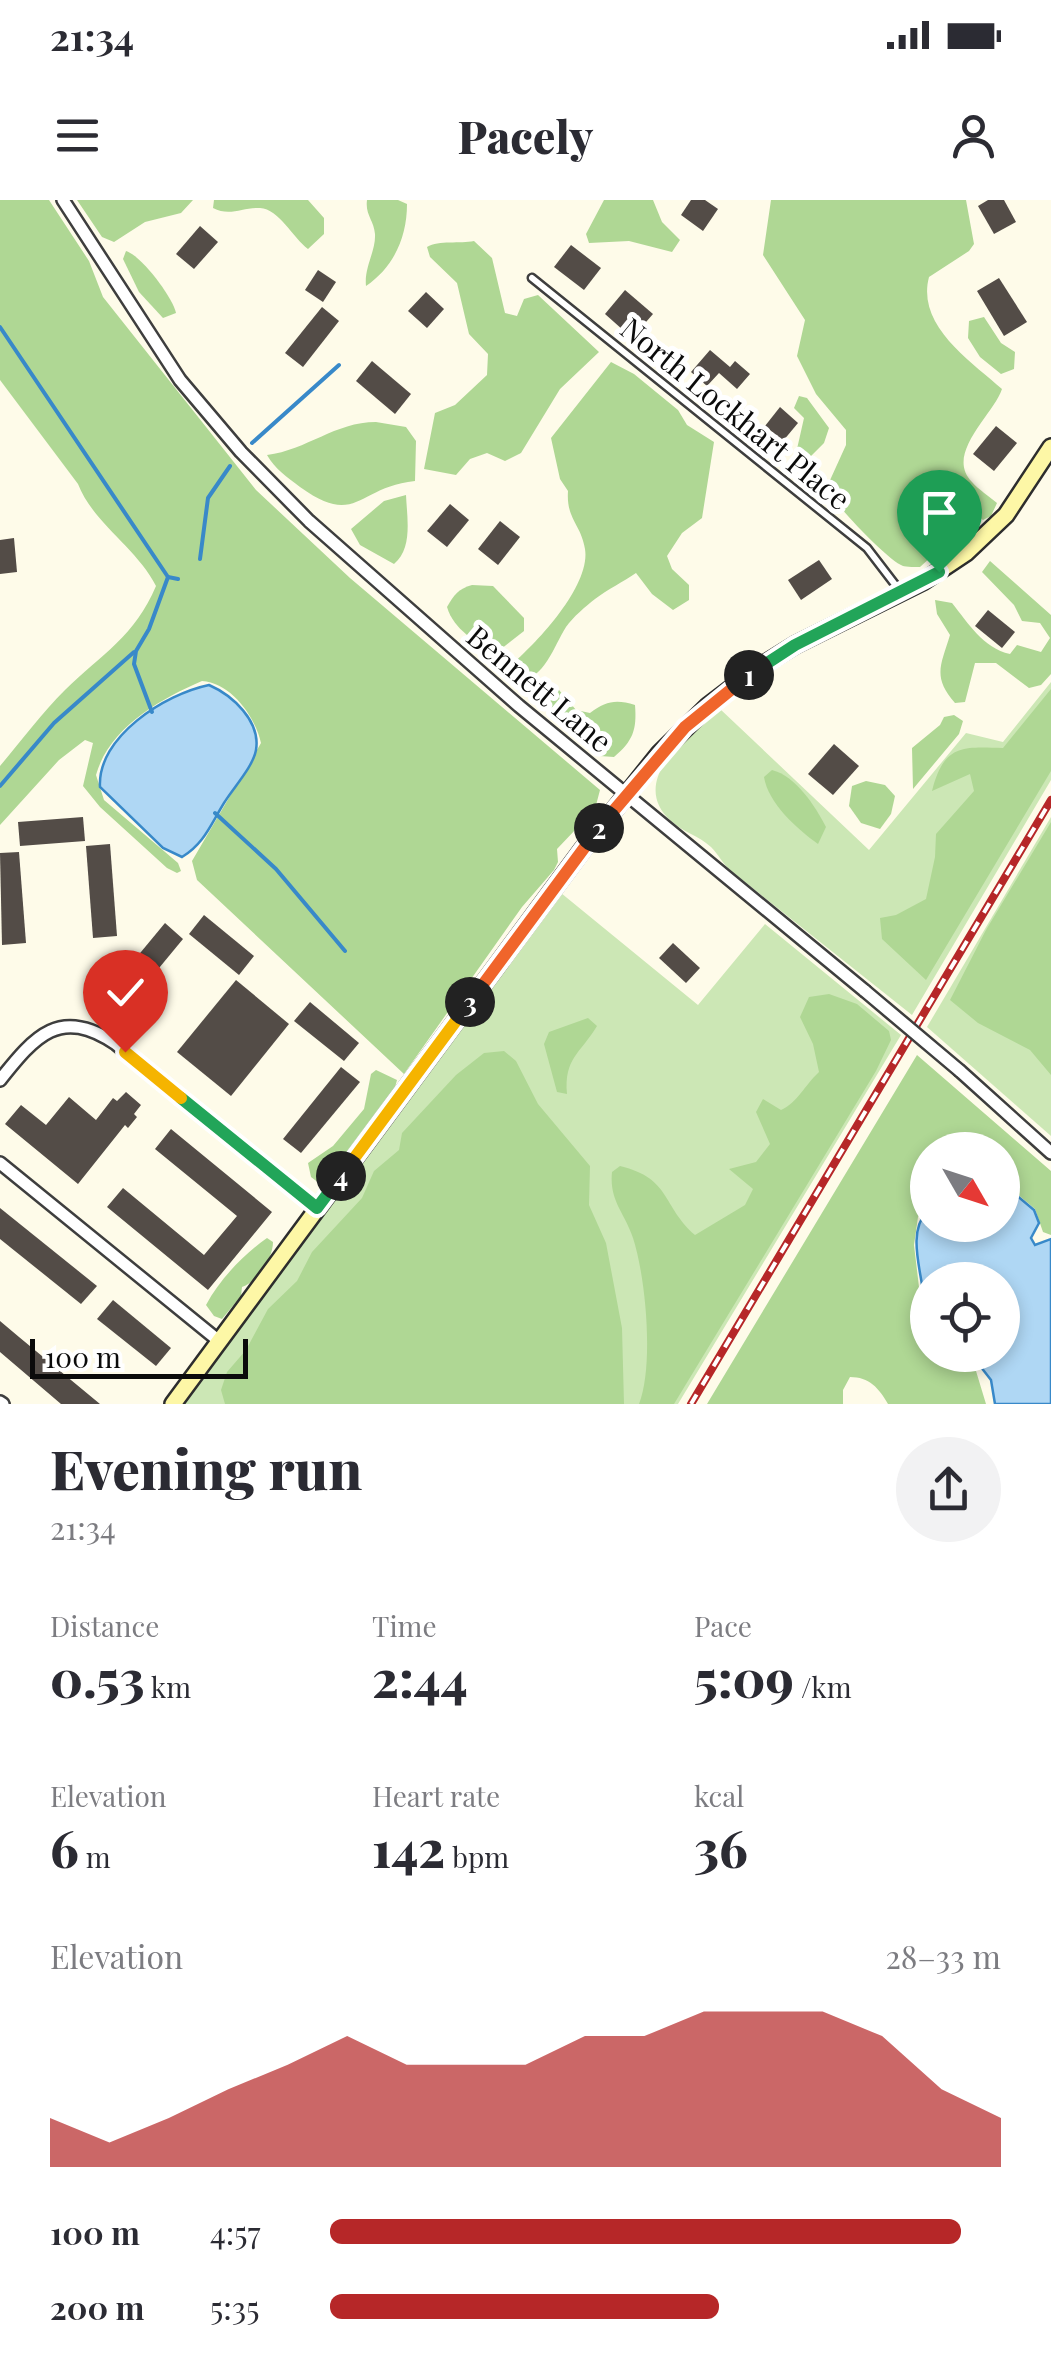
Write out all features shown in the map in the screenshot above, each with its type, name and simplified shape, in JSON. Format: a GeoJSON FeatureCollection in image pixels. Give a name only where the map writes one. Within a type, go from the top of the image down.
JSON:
{"type":"FeatureCollection","features":[{"type":"Feature","properties":{"kind":"main road"},"geometry":{"type":"LineString","coordinates":[[173,1404],[626,794],[685,727],[744,678],[795,645],[939,572],[988,534],[1024,491],[1051,447]]}},
{"type":"Feature","properties":{"kind":"street","name":"Bennett Lane"},"geometry":{"type":"LineString","coordinates":[[64,200],[156,348],[241,452],[338,548],[626,794],[865,990],[1051,1153]]}},
{"type":"Feature","properties":{"kind":"street"},"geometry":{"type":"LineString","coordinates":[[0,1080],[42,1033],[67,1027],[92,1030],[116,1044],[317,1208]]}},
{"type":"Feature","properties":{"kind":"street"},"geometry":{"type":"LineString","coordinates":[[0,1163],[219,1341]]}},
{"type":"Feature","properties":{"kind":"lane","name":"North Lockhart Place"},"geometry":{"type":"LineString","coordinates":[[532,278],[867,548],[900,592]]}},
{"type":"Feature","properties":{"kind":"green space"},"geometry":{"type":"Polygon","coordinates":[[[0,200],[49,200],[89,261],[103,297],[256,490],[350,578],[600,790],[595,809],[557,849],[554,870],[522,907],[404,1074],[197,880],[192,861],[261,743],[247,712],[223,688],[202,681],[153,706],[112,743],[96,775],[104,800],[178,863],[181,871],[167,868],[100,807],[83,786],[93,743],[85,740],[59,760],[0,825],[0,766],[56,699],[128,631],[156,586],[94,511],[0,380],[0,200]]]}},
{"type":"Feature","properties":{"kind":"green space"},"geometry":{"type":"Polygon","coordinates":[[[77,200],[193,200],[181,213],[145,222],[114,242],[102,237],[77,200]]]}},
{"type":"Feature","properties":{"kind":"green space"},"geometry":{"type":"Polygon","coordinates":[[[214,200],[308,200],[324,218],[324,234],[308,249],[267,210],[225,212],[213,208],[214,200]]]}},
{"type":"Feature","properties":{"kind":"green space"},"geometry":{"type":"Polygon","coordinates":[[[367,200],[398,200],[407,204],[405,228],[397,250],[384,270],[366,286],[375,234],[367,200]]]}},
{"type":"Feature","properties":{"kind":"green space"},"geometry":{"type":"Polygon","coordinates":[[[604,200],[653,200],[662,222],[680,240],[672,252],[629,241],[589,243],[586,234],[604,200]]]}},
{"type":"Feature","properties":{"kind":"green space"},"geometry":{"type":"Polygon","coordinates":[[[771,200],[966,200],[974,244],[929,277],[927,295],[938,327],[949,341],[1002,389],[974,434],[964,459],[972,482],[997,503],[991,516],[983,520],[965,505],[957,516],[958,528],[946,533],[943,546],[920,567],[903,566],[886,554],[826,489],[846,445],[846,430],[816,394],[797,356],[805,320],[763,255],[771,200]]]}},
{"type":"Feature","properties":{"kind":"green space"},"geometry":{"type":"Polygon","coordinates":[[[474,241],[492,258],[505,313],[517,316],[524,299],[538,295],[599,352],[560,389],[521,453],[505,461],[487,453],[470,459],[456,475],[424,469],[435,413],[455,405],[487,375],[488,354],[469,334],[457,283],[430,257],[427,247],[474,241]]]}},
{"type":"Feature","properties":{"kind":"green space"},"geometry":{"type":"Polygon","coordinates":[[[126,251],[156,278],[176,313],[163,318],[139,292],[123,259],[126,251]]]}},
{"type":"Feature","properties":{"kind":"green space"},"geometry":{"type":"Polygon","coordinates":[[[984,317],[1001,343],[1015,352],[1014,369],[1001,374],[980,357],[968,338],[969,321],[984,317]]]}},
{"type":"Feature","properties":{"kind":"green space"},"geometry":{"type":"Polygon","coordinates":[[[611,362],[634,374],[678,410],[687,425],[714,442],[702,518],[682,533],[667,556],[672,569],[689,585],[689,600],[673,610],[652,594],[636,573],[600,595],[576,616],[540,671],[523,680],[513,680],[510,666],[560,613],[585,564],[583,540],[569,508],[568,491],[560,479],[551,438],[611,362]]]}},
{"type":"Feature","properties":{"kind":"green space"},"geometry":{"type":"Polygon","coordinates":[[[799,396],[807,398],[829,428],[824,443],[810,457],[797,449],[804,418],[794,408],[799,396]]]}},
{"type":"Feature","properties":{"kind":"green space"},"geometry":{"type":"Polygon","coordinates":[[[376,422],[406,427],[416,441],[415,481],[381,490],[357,502],[346,505],[319,499],[286,476],[267,455],[347,426],[376,422]]]}},
{"type":"Feature","properties":{"kind":"green space"},"geometry":{"type":"Polygon","coordinates":[[[406,495],[406,541],[394,564],[360,545],[351,529],[384,501],[406,495]]]}},
{"type":"Feature","properties":{"kind":"green space"},"geometry":{"type":"Polygon","coordinates":[[[990,561],[1051,615],[1051,674],[1041,685],[1029,688],[996,663],[975,663],[965,702],[955,703],[941,678],[950,635],[937,614],[935,600],[952,603],[977,634],[1000,651],[1010,654],[1017,645],[1041,652],[1050,638],[1040,623],[1022,621],[1014,605],[982,572],[990,561]]]}},
{"type":"Feature","properties":{"kind":"green space"},"geometry":{"type":"Polygon","coordinates":[[[472,585],[493,586],[524,618],[524,631],[497,652],[466,634],[447,607],[457,593],[472,585]]]}},
{"type":"Feature","properties":{"kind":"green space"},"geometry":{"type":"Polygon","coordinates":[[[1051,682],[1051,780],[912,1015],[731,871],[711,847],[676,825],[659,806],[656,790],[667,759],[719,708],[869,850],[966,733],[1003,742],[1051,682]]]}},
{"type":"Feature","properties":{"kind":"green space"},"geometry":{"type":"Polygon","coordinates":[[[1051,689],[1051,771],[926,980],[882,939],[880,918],[896,915],[926,899],[936,834],[974,791],[970,774],[932,791],[937,775],[957,751],[1003,748],[1051,689]]]}},
{"type":"Feature","properties":{"kind":"green space"},"geometry":{"type":"Polygon","coordinates":[[[559,690],[576,710],[590,713],[611,702],[635,705],[634,728],[626,746],[614,757],[600,756],[547,709],[543,692],[559,690]]]}},
{"type":"Feature","properties":{"kind":"green space"},"geometry":{"type":"Polygon","coordinates":[[[954,715],[963,721],[959,734],[913,789],[912,748],[944,717],[954,715]]]}},
{"type":"Feature","properties":{"kind":"green space"},"geometry":{"type":"Polygon","coordinates":[[[772,770],[797,785],[816,810],[826,827],[818,844],[777,806],[764,777],[772,770]]]}},
{"type":"Feature","properties":{"kind":"green space"},"geometry":{"type":"Polygon","coordinates":[[[866,781],[885,785],[895,796],[891,814],[880,829],[861,823],[849,806],[852,786],[866,781]]]}},
{"type":"Feature","properties":{"kind":"green space"},"geometry":{"type":"Polygon","coordinates":[[[1051,817],[1051,1136],[927,1027],[1051,817]]]}},
{"type":"Feature","properties":{"kind":"green space"},"geometry":{"type":"Polygon","coordinates":[[[1051,822],[1051,1075],[1030,1050],[978,1023],[950,1000],[986,930],[1051,822]]]}},
{"type":"Feature","properties":{"kind":"green space"},"geometry":{"type":"Polygon","coordinates":[[[561,893],[698,1005],[765,924],[901,1035],[678,1404],[183,1404],[561,893]]]}},
{"type":"Feature","properties":{"kind":"green space"},"geometry":{"type":"Polygon","coordinates":[[[829,994],[857,1004],[889,1031],[891,1040],[674,1404],[639,1404],[646,1368],[645,1298],[638,1255],[615,1199],[612,1172],[620,1166],[649,1178],[695,1235],[745,1205],[753,1189],[729,1169],[756,1162],[770,1144],[756,1112],[763,1099],[781,1110],[819,1072],[813,1044],[800,1017],[809,997],[829,994]]]}},
{"type":"Feature","properties":{"kind":"green space"},"geometry":{"type":"Polygon","coordinates":[[[588,1018],[597,1026],[574,1057],[568,1072],[567,1094],[557,1092],[544,1044],[549,1032],[588,1018]]]}},
{"type":"Feature","properties":{"kind":"green space"},"geometry":{"type":"Polygon","coordinates":[[[504,1051],[516,1061],[538,1104],[590,1166],[589,1205],[606,1243],[622,1328],[624,1404],[225,1404],[221,1390],[227,1372],[246,1350],[268,1309],[297,1281],[312,1252],[362,1198],[374,1171],[399,1150],[402,1133],[456,1075],[484,1053],[504,1051]]]}},
{"type":"Feature","properties":{"kind":"green space"},"geometry":{"type":"Polygon","coordinates":[[[917,1055],[1006,1132],[910,1132],[910,1242],[914,1242],[916,1262],[910,1262],[910,1372],[976,1372],[986,1404],[888,1404],[873,1384],[850,1377],[843,1390],[843,1404],[707,1404],[917,1055]]]}},
{"type":"Feature","properties":{"kind":"green space"},"geometry":{"type":"Polygon","coordinates":[[[376,1070],[397,1080],[394,1091],[327,1179],[319,1183],[311,1177],[308,1163],[333,1146],[364,1109],[371,1074],[376,1070]]]}},
{"type":"Feature","properties":{"kind":"green space"},"geometry":{"type":"Polygon","coordinates":[[[1020,1144],[1051,1171],[1051,1235],[1043,1232],[1035,1209],[1020,1196],[1020,1144]]]}},
{"type":"Feature","properties":{"kind":"green space"},"geometry":{"type":"Polygon","coordinates":[[[267,1238],[273,1242],[264,1268],[242,1287],[241,1296],[222,1319],[214,1316],[206,1305],[212,1295],[233,1268],[267,1238]]]}},
{"type":"Feature","properties":{"kind":"water"},"geometry":{"type":"Polygon","coordinates":[[[209,685],[243,710],[254,729],[256,750],[206,833],[182,857],[163,848],[100,787],[102,769],[110,751],[137,721],[173,698],[209,685]]]}},
{"type":"Feature","properties":{"kind":"water"},"geometry":{"type":"Polygon","coordinates":[[[1020,1198],[1034,1210],[1039,1223],[1031,1238],[1035,1245],[1051,1239],[1051,1404],[995,1404],[991,1380],[985,1372],[1020,1372],[1020,1262],[918,1260],[917,1242],[1020,1242],[1020,1198]]]}},
{"type":"Feature","properties":{"kind":"building"},"geometry":{"type":"Polygon","coordinates":[[[691,200],[705,200],[718,209],[703,231],[681,215],[691,200]]]}},
{"type":"Feature","properties":{"kind":"building"},"geometry":{"type":"Polygon","coordinates":[[[988,200],[1004,200],[1016,222],[994,234],[978,206],[988,200]]]}},
{"type":"Feature","properties":{"kind":"building"},"geometry":{"type":"Polygon","coordinates":[[[200,226],[218,242],[194,269],[176,254],[200,226]]]}},
{"type":"Feature","properties":{"kind":"building"},"geometry":{"type":"Polygon","coordinates":[[[571,245],[601,268],[584,290],[554,267],[571,245]]]}},
{"type":"Feature","properties":{"kind":"building"},"geometry":{"type":"Polygon","coordinates":[[[318,270],[336,282],[323,302],[305,290],[318,270]]]}},
{"type":"Feature","properties":{"kind":"building"},"geometry":{"type":"Polygon","coordinates":[[[999,278],[1027,322],[1004,336],[977,291],[999,278]]]}},
{"type":"Feature","properties":{"kind":"building"},"geometry":{"type":"Polygon","coordinates":[[[625,290],[653,314],[632,338],[605,314],[625,290]]]}},
{"type":"Feature","properties":{"kind":"building"},"geometry":{"type":"Polygon","coordinates":[[[426,292],[444,309],[427,328],[408,311],[426,292]]]}},
{"type":"Feature","properties":{"kind":"building"},"geometry":{"type":"Polygon","coordinates":[[[322,307],[339,321],[303,367],[285,353],[322,307]]]}},
{"type":"Feature","properties":{"kind":"building"},"geometry":{"type":"Polygon","coordinates":[[[710,350],[730,367],[735,361],[750,374],[737,389],[719,373],[707,386],[691,372],[710,350]]]}},
{"type":"Feature","properties":{"kind":"building"},"geometry":{"type":"Polygon","coordinates":[[[372,361],[411,394],[395,414],[356,381],[372,361]]]}},
{"type":"Feature","properties":{"kind":"building"},"geometry":{"type":"Polygon","coordinates":[[[780,407],[798,423],[783,441],[765,426],[780,407]]]}},
{"type":"Feature","properties":{"kind":"building"},"geometry":{"type":"Polygon","coordinates":[[[996,426],[1017,443],[994,471],[973,454],[996,426]]]}},
{"type":"Feature","properties":{"kind":"building"},"geometry":{"type":"Polygon","coordinates":[[[450,504],[469,520],[447,547],[427,531],[450,504]]]}},
{"type":"Feature","properties":{"kind":"building"},"geometry":{"type":"Polygon","coordinates":[[[500,521],[520,537],[498,565],[478,549],[500,521]]]}},
{"type":"Feature","properties":{"kind":"building"},"geometry":{"type":"Polygon","coordinates":[[[14,538],[17,572],[0,574],[0,540],[14,538]]]}},
{"type":"Feature","properties":{"kind":"building"},"geometry":{"type":"Polygon","coordinates":[[[819,560],[832,579],[801,600],[788,580],[819,560]]]}},
{"type":"Feature","properties":{"kind":"building"},"geometry":{"type":"Polygon","coordinates":[[[988,610],[1015,632],[1002,648],[975,626],[988,610]]]}},
{"type":"Feature","properties":{"kind":"building"},"geometry":{"type":"Polygon","coordinates":[[[834,744],[859,766],[833,795],[808,774],[834,744]]]}},
{"type":"Feature","properties":{"kind":"building"},"geometry":{"type":"Polygon","coordinates":[[[83,817],[85,841],[20,846],[18,822],[83,817]]]}},
{"type":"Feature","properties":{"kind":"building"},"geometry":{"type":"Polygon","coordinates":[[[110,844],[117,936],[93,938],[86,846],[110,844]]]}},
{"type":"Feature","properties":{"kind":"building"},"geometry":{"type":"Polygon","coordinates":[[[19,852],[26,943],[2,945],[0,853],[19,852]]]}},
{"type":"Feature","properties":{"kind":"building"},"geometry":{"type":"Polygon","coordinates":[[[204,915],[254,956],[239,975],[189,934],[204,915]]]}},
{"type":"Feature","properties":{"kind":"building"},"geometry":{"type":"Polygon","coordinates":[[[165,923],[183,939],[126,1008],[107,993],[165,923]]]}},
{"type":"Feature","properties":{"kind":"building"},"geometry":{"type":"Polygon","coordinates":[[[673,943],[700,968],[686,983],[659,958],[673,943]]]}},
{"type":"Feature","properties":{"kind":"building"},"geometry":{"type":"Polygon","coordinates":[[[236,980],[289,1024],[231,1096],[177,1052],[236,980]]]}},
{"type":"Feature","properties":{"kind":"building"},"geometry":{"type":"Polygon","coordinates":[[[310,1002],[359,1043],[344,1061],[294,1021],[310,1002]]]}},
{"type":"Feature","properties":{"kind":"building"},"geometry":{"type":"Polygon","coordinates":[[[341,1067],[360,1082],[301,1153],[283,1139],[341,1067]]]}},
{"type":"Feature","properties":{"kind":"building"},"geometry":{"type":"Polygon","coordinates":[[[126,1092],[141,1105],[134,1114],[137,1117],[128,1128],[125,1125],[78,1184],[5,1124],[21,1105],[46,1125],[69,1097],[96,1120],[113,1098],[117,1101],[126,1092]]]}},
{"type":"Feature","properties":{"kind":"building"},"geometry":{"type":"Polygon","coordinates":[[[171,1129],[272,1212],[208,1290],[107,1207],[123,1188],[204,1255],[237,1216],[155,1149],[171,1129]]]}},
{"type":"Feature","properties":{"kind":"building"},"geometry":{"type":"Polygon","coordinates":[[[0,1208],[97,1286],[81,1304],[0,1239],[0,1208]]]}},
{"type":"Feature","properties":{"kind":"building"},"geometry":{"type":"Polygon","coordinates":[[[113,1300],[171,1348],[156,1366],[97,1319],[113,1300]]]}},
{"type":"Feature","properties":{"kind":"building"},"geometry":{"type":"Polygon","coordinates":[[[0,1321],[100,1404],[61,1404],[0,1352],[0,1321]]]}},
{"type":"Feature","properties":{"kind":"waterway"},"geometry":{"type":"LineString","coordinates":[[0,327],[168,577],[178,579]]}},
{"type":"Feature","properties":{"kind":"waterway"},"geometry":{"type":"LineString","coordinates":[[252,443],[339,365]]}},
{"type":"Feature","properties":{"kind":"waterway"},"geometry":{"type":"LineString","coordinates":[[200,559],[208,498],[230,466]]}},
{"type":"Feature","properties":{"kind":"waterway"},"geometry":{"type":"LineString","coordinates":[[152,712],[134,664],[168,577]]}},
{"type":"Feature","properties":{"kind":"waterway"},"geometry":{"type":"LineString","coordinates":[[0,786],[54,723],[134,652]]}},
{"type":"Feature","properties":{"kind":"waterway"},"geometry":{"type":"LineString","coordinates":[[215,813],[276,869],[345,951]]}},
{"type":"Feature","properties":{"kind":"railway"},"geometry":{"type":"LineString","coordinates":[[691,1404],[1051,800]]}},
{"type":"Feature","properties":{"kind":"route"},"geometry":{"type":"LineString","coordinates":[[125,1052],[317,1208],[606,819],[685,727],[731,688],[795,645],[939,572]]}}]}
